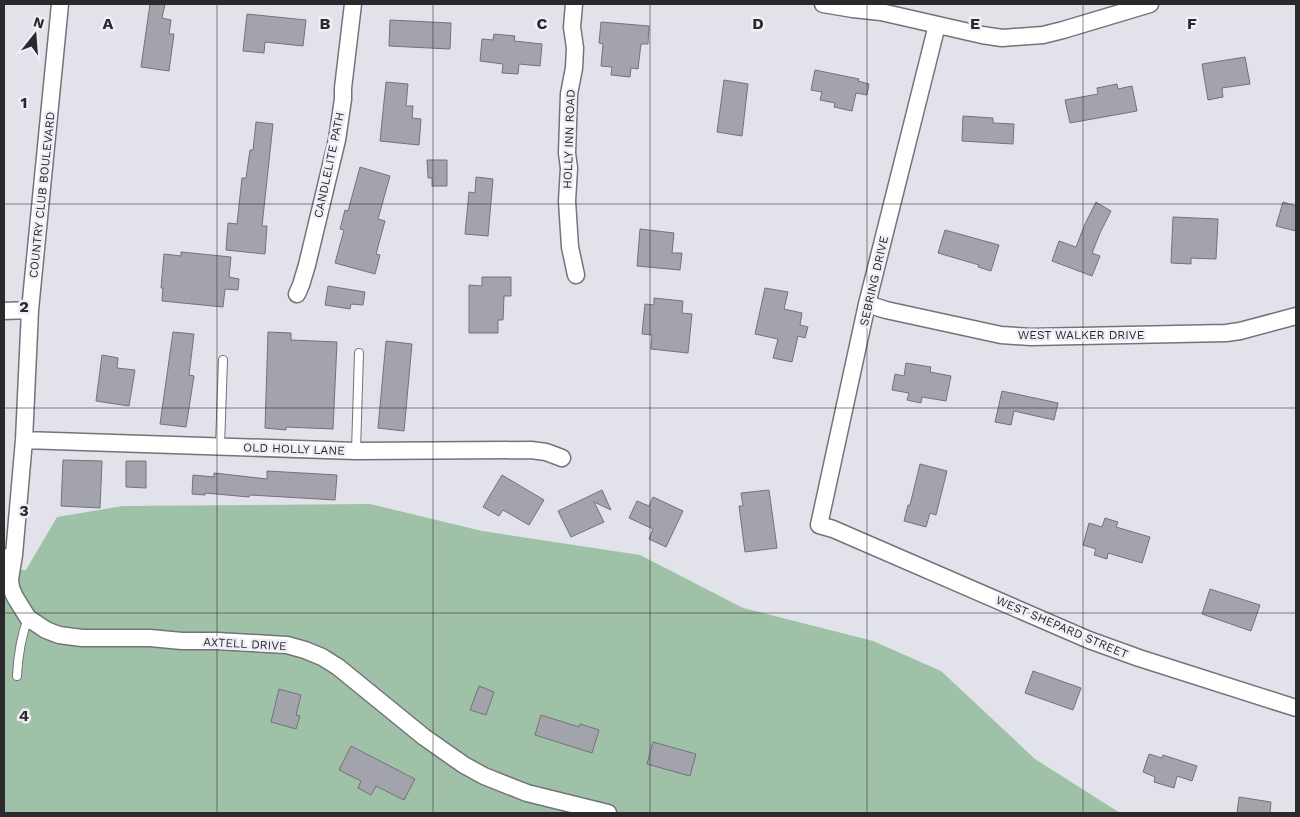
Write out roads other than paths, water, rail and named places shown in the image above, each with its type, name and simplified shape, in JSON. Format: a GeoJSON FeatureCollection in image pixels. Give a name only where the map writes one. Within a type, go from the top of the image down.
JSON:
{"type":"FeatureCollection","features":[{"type":"Feature","properties":{"kind":"street","name":"COUNTRY CLUB BOULEVARD"},"geometry":{"type":"LineString","coordinates":[[9,557],[24,440],[30,310],[60,4]]}},
{"type":"Feature","properties":{"kind":"street","name":"CANDLELITE PATH"},"geometry":{"type":"LineString","coordinates":[[297,294],[307,265],[337,140],[353,4]]}},
{"type":"Feature","properties":{"kind":"street","name":"HOLLY INN ROAD"},"geometry":{"type":"LineString","coordinates":[[574,4],[572,27],[575,48],[574,68],[569,94],[567,201],[570,247],[576,275]]}},
{"type":"Feature","properties":{"kind":"street"},"geometry":{"type":"LineString","coordinates":[[823,4],[881,12],[1002,38],[1063,30],[1150,4]]}},
{"type":"Feature","properties":{"kind":"street","name":"SEBRING DRIVE"},"geometry":{"type":"LineString","coordinates":[[833,529],[819,524],[867,304],[937,25]]}},
{"type":"Feature","properties":{"kind":"street","name":"WEST WALKER DRIVE"},"geometry":{"type":"LineString","coordinates":[[867,304],[992,333],[1031,337],[1240,332],[1296,316]]}},
{"type":"Feature","properties":{"kind":"street"},"geometry":{"type":"LineString","coordinates":[[4,311],[30,310]]}},
{"type":"Feature","properties":{"kind":"street","name":"OLD HOLLY LANE"},"geometry":{"type":"LineString","coordinates":[[24,440],[356,451],[530,450],[546,452],[562,458]]}},
{"type":"Feature","properties":{"kind":"street","name":"WEST SHEPARD STREET"},"geometry":{"type":"LineString","coordinates":[[833,529],[1089,640],[1296,708]]}},
{"type":"Feature","properties":{"kind":"street","name":"AXTELL DRIVE"},"geometry":{"type":"LineString","coordinates":[[9,557],[11,588],[15,597],[28,618],[46,630],[59,635],[82,638],[150,638],[182,641],[216,641],[287,646],[305,650],[322,657],[338,667],[424,737],[464,765],[527,793],[608,813]]}},
{"type":"Feature","properties":{"kind":"lane"},"geometry":{"type":"LineString","coordinates":[[356,451],[359,353]]}},
{"type":"Feature","properties":{"kind":"lane"},"geometry":{"type":"LineString","coordinates":[[220,446],[224,360]]}},
{"type":"Feature","properties":{"kind":"lane"},"geometry":{"type":"LineString","coordinates":[[17,676],[19,650],[28,618]]}}]}
